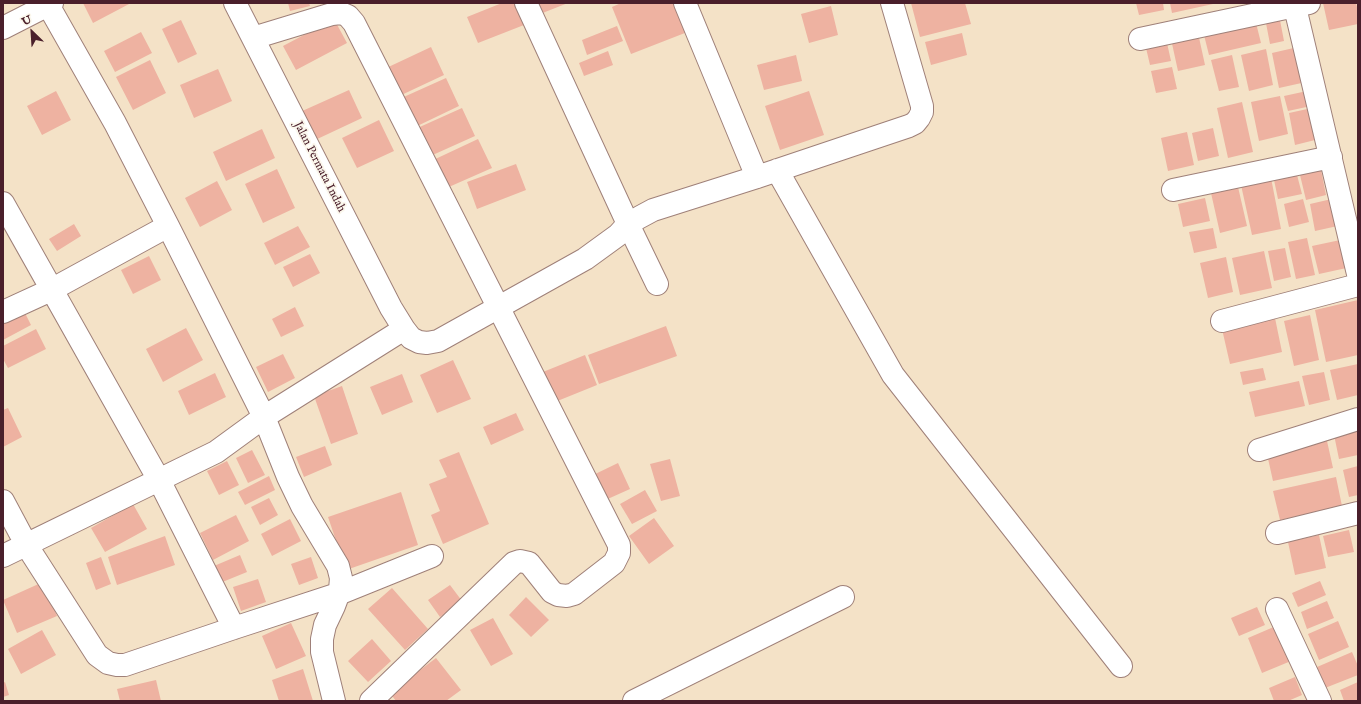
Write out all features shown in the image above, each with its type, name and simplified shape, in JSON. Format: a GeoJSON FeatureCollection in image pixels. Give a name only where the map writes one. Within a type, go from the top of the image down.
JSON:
{"type":"FeatureCollection","features":[{"type":"Feature","properties":{"kind":"street","name":"Jalan Permata Indah"},"geometry":{"type":"LineString","coordinates":[[235,3],[404,330]]}},
{"type":"Feature","properties":{"kind":"street"},"geometry":{"type":"LineString","coordinates":[[526,3],[657,284]]}},
{"type":"Feature","properties":{"kind":"street"},"geometry":{"type":"LineString","coordinates":[[685,3],[757,177]]}},
{"type":"Feature","properties":{"kind":"street"},"geometry":{"type":"LineString","coordinates":[[3,556],[27,546],[216,452],[264,417],[404,330],[415,340],[423,343],[438,341],[585,259],[618,235],[628,224],[654,210],[909,126],[919,118],[922,112],[922,103],[892,3]]}},
{"type":"Feature","properties":{"kind":"street"},"geometry":{"type":"LineString","coordinates":[[3,28],[49,4],[115,123],[168,226],[264,417],[302,506],[338,566],[341,578],[338,594],[325,625],[322,639],[322,652],[334,701]]}},
{"type":"Feature","properties":{"kind":"street"},"geometry":{"type":"LineString","coordinates":[[1140,39],[1299,4],[1331,157],[1358,274]]}},
{"type":"Feature","properties":{"kind":"street"},"geometry":{"type":"LineString","coordinates":[[254,38],[332,14],[341,13],[348,16],[354,23],[618,542],[619,553],[614,563],[574,594],[567,596],[558,595],[552,592],[529,563],[520,561],[514,563],[371,701]]}},
{"type":"Feature","properties":{"kind":"street"},"geometry":{"type":"LineString","coordinates":[[1172,190],[1331,157]]}},
{"type":"Feature","properties":{"kind":"street"},"geometry":{"type":"LineString","coordinates":[[777,170],[893,375],[1121,666]]}},
{"type":"Feature","properties":{"kind":"street"},"geometry":{"type":"LineString","coordinates":[[3,203],[159,480],[234,628]]}},
{"type":"Feature","properties":{"kind":"street"},"geometry":{"type":"LineString","coordinates":[[3,312],[51,290],[168,226]]}},
{"type":"Feature","properties":{"kind":"street"},"geometry":{"type":"LineString","coordinates":[[1222,321],[1358,285]]}},
{"type":"Feature","properties":{"kind":"street"},"geometry":{"type":"LineString","coordinates":[[1259,450],[1358,419]]}},
{"type":"Feature","properties":{"kind":"street"},"geometry":{"type":"LineString","coordinates":[[3,500],[27,546],[97,655],[108,663],[117,665],[125,665],[338,594],[432,556]]}},
{"type":"Feature","properties":{"kind":"street"},"geometry":{"type":"LineString","coordinates":[[1277,533],[1358,513]]}},
{"type":"Feature","properties":{"kind":"street"},"geometry":{"type":"LineString","coordinates":[[634,701],[843,597]]}},
{"type":"Feature","properties":{"kind":"street"},"geometry":{"type":"LineString","coordinates":[[1277,608],[1320,701]]}},
{"type":"Feature","properties":{"kind":"building"},"geometry":{"type":"Polygon","coordinates":[[[83,3],[131,3],[93,23],[83,3]]]}},
{"type":"Feature","properties":{"kind":"building"},"geometry":{"type":"Polygon","coordinates":[[[288,3],[309,3],[310,6],[290,11],[288,3]]]}},
{"type":"Feature","properties":{"kind":"building"},"geometry":{"type":"Polygon","coordinates":[[[502,3],[516,3],[524,25],[478,43],[467,17],[502,3]]]}},
{"type":"Feature","properties":{"kind":"building"},"geometry":{"type":"Polygon","coordinates":[[[535,3],[568,3],[540,14],[535,3]]]}},
{"type":"Feature","properties":{"kind":"building"},"geometry":{"type":"Polygon","coordinates":[[[621,3],[679,3],[690,31],[631,54],[612,7],[621,3]]]}},
{"type":"Feature","properties":{"kind":"building"},"geometry":{"type":"Polygon","coordinates":[[[911,3],[965,3],[971,24],[920,37],[911,3]]]}},
{"type":"Feature","properties":{"kind":"building"},"geometry":{"type":"Polygon","coordinates":[[[1136,3],[1163,3],[1164,10],[1139,15],[1136,3]]]}},
{"type":"Feature","properties":{"kind":"building"},"geometry":{"type":"Polygon","coordinates":[[[1170,3],[1213,3],[1213,4],[1172,13],[1170,3]]]}},
{"type":"Feature","properties":{"kind":"building"},"geometry":{"type":"Polygon","coordinates":[[[1323,3],[1356,3],[1358,11],[1358,24],[1329,30],[1323,3]]]}},
{"type":"Feature","properties":{"kind":"building"},"geometry":{"type":"Polygon","coordinates":[[[831,6],[838,35],[809,43],[801,14],[831,6]]]}},
{"type":"Feature","properties":{"kind":"building"},"geometry":{"type":"Polygon","coordinates":[[[1279,15],[1284,41],[1270,44],[1265,18],[1279,15]]]}},
{"type":"Feature","properties":{"kind":"building"},"geometry":{"type":"Polygon","coordinates":[[[334,19],[347,43],[296,70],[283,46],[334,19]]]}},
{"type":"Feature","properties":{"kind":"building"},"geometry":{"type":"Polygon","coordinates":[[[181,20],[197,54],[178,63],[162,29],[181,20]]]}},
{"type":"Feature","properties":{"kind":"building"},"geometry":{"type":"Polygon","coordinates":[[[1256,23],[1261,43],[1209,55],[1204,35],[1256,23]]]}},
{"type":"Feature","properties":{"kind":"building"},"geometry":{"type":"Polygon","coordinates":[[[617,26],[623,41],[587,55],[582,40],[617,26]]]}},
{"type":"Feature","properties":{"kind":"building"},"geometry":{"type":"Polygon","coordinates":[[[141,32],[152,53],[115,72],[104,51],[141,32]]]}},
{"type":"Feature","properties":{"kind":"building"},"geometry":{"type":"Polygon","coordinates":[[[962,33],[967,55],[931,65],[925,42],[962,33]]]}},
{"type":"Feature","properties":{"kind":"building"},"geometry":{"type":"Polygon","coordinates":[[[1198,33],[1205,65],[1178,71],[1171,39],[1198,33]]]}},
{"type":"Feature","properties":{"kind":"building"},"geometry":{"type":"Polygon","coordinates":[[[1167,43],[1171,61],[1150,65],[1146,48],[1167,43]]]}},
{"type":"Feature","properties":{"kind":"building"},"geometry":{"type":"Polygon","coordinates":[[[431,47],[444,75],[395,98],[382,70],[431,47]]]}},
{"type":"Feature","properties":{"kind":"building"},"geometry":{"type":"Polygon","coordinates":[[[1298,47],[1306,82],[1279,88],[1272,53],[1298,47]]]}},
{"type":"Feature","properties":{"kind":"building"},"geometry":{"type":"Polygon","coordinates":[[[1266,49],[1273,85],[1249,91],[1241,55],[1266,49]]]}},
{"type":"Feature","properties":{"kind":"building"},"geometry":{"type":"Polygon","coordinates":[[[608,51],[613,65],[584,76],[579,63],[608,51]]]}},
{"type":"Feature","properties":{"kind":"building"},"geometry":{"type":"Polygon","coordinates":[[[796,55],[802,81],[764,90],[757,65],[796,55]]]}},
{"type":"Feature","properties":{"kind":"building"},"geometry":{"type":"Polygon","coordinates":[[[1232,55],[1239,87],[1219,91],[1211,60],[1232,55]]]}},
{"type":"Feature","properties":{"kind":"building"},"geometry":{"type":"Polygon","coordinates":[[[150,60],[166,93],[133,110],[116,77],[150,60]]]}},
{"type":"Feature","properties":{"kind":"building"},"geometry":{"type":"Polygon","coordinates":[[[1172,67],[1177,89],[1156,93],[1151,71],[1172,67]]]}},
{"type":"Feature","properties":{"kind":"building"},"geometry":{"type":"Polygon","coordinates":[[[218,69],[232,101],[194,118],[180,85],[218,69]]]}},
{"type":"Feature","properties":{"kind":"building"},"geometry":{"type":"Polygon","coordinates":[[[446,78],[459,106],[411,129],[397,100],[446,78]]]}},
{"type":"Feature","properties":{"kind":"building"},"geometry":{"type":"Polygon","coordinates":[[[349,90],[362,118],[313,141],[300,112],[349,90]]]}},
{"type":"Feature","properties":{"kind":"building"},"geometry":{"type":"Polygon","coordinates":[[[56,91],[71,120],[42,135],[27,106],[56,91]]]}},
{"type":"Feature","properties":{"kind":"building"},"geometry":{"type":"Polygon","coordinates":[[[809,91],[824,135],[780,150],[765,106],[809,91]]]}},
{"type":"Feature","properties":{"kind":"building"},"geometry":{"type":"Polygon","coordinates":[[[1307,91],[1311,106],[1288,111],[1284,96],[1307,91]]]}},
{"type":"Feature","properties":{"kind":"building"},"geometry":{"type":"Polygon","coordinates":[[[1280,96],[1288,134],[1259,141],[1251,102],[1280,96]]]}},
{"type":"Feature","properties":{"kind":"building"},"geometry":{"type":"Polygon","coordinates":[[[1242,102],[1253,152],[1228,158],[1217,108],[1242,102]]]}},
{"type":"Feature","properties":{"kind":"building"},"geometry":{"type":"Polygon","coordinates":[[[462,108],[475,136],[426,158],[413,130],[462,108]]]}},
{"type":"Feature","properties":{"kind":"building"},"geometry":{"type":"Polygon","coordinates":[[[1312,108],[1319,139],[1295,145],[1289,113],[1312,108]]]}},
{"type":"Feature","properties":{"kind":"building"},"geometry":{"type":"Polygon","coordinates":[[[379,120],[394,151],[357,168],[342,138],[379,120]]]}},
{"type":"Feature","properties":{"kind":"building"},"geometry":{"type":"Polygon","coordinates":[[[1213,128],[1219,156],[1198,161],[1192,133],[1213,128]]]}},
{"type":"Feature","properties":{"kind":"building"},"geometry":{"type":"Polygon","coordinates":[[[262,129],[275,158],[226,181],[213,152],[262,129]]]}},
{"type":"Feature","properties":{"kind":"building"},"geometry":{"type":"Polygon","coordinates":[[[1187,132],[1194,165],[1168,171],[1161,138],[1187,132]]]}},
{"type":"Feature","properties":{"kind":"building"},"geometry":{"type":"Polygon","coordinates":[[[478,139],[492,168],[442,190],[429,162],[478,139]]]}},
{"type":"Feature","properties":{"kind":"building"},"geometry":{"type":"Polygon","coordinates":[[[516,164],[526,190],[477,209],[467,182],[516,164]]]}},
{"type":"Feature","properties":{"kind":"building"},"geometry":{"type":"Polygon","coordinates":[[[277,169],[295,208],[263,223],[245,184],[277,169]]]}},
{"type":"Feature","properties":{"kind":"building"},"geometry":{"type":"Polygon","coordinates":[[[1321,170],[1326,195],[1306,200],[1300,175],[1321,170]]]}},
{"type":"Feature","properties":{"kind":"building"},"geometry":{"type":"Polygon","coordinates":[[[1297,175],[1302,194],[1278,199],[1274,180],[1297,175]]]}},
{"type":"Feature","properties":{"kind":"building"},"geometry":{"type":"Polygon","coordinates":[[[1271,178],[1281,229],[1252,235],[1241,185],[1271,178]]]}},
{"type":"Feature","properties":{"kind":"building"},"geometry":{"type":"Polygon","coordinates":[[[217,181],[232,210],[200,227],[185,198],[217,181]]]}},
{"type":"Feature","properties":{"kind":"building"},"geometry":{"type":"Polygon","coordinates":[[[1238,187],[1247,226],[1220,233],[1211,193],[1238,187]]]}},
{"type":"Feature","properties":{"kind":"building"},"geometry":{"type":"Polygon","coordinates":[[[1205,198],[1210,221],[1183,227],[1178,204],[1205,198]]]}},
{"type":"Feature","properties":{"kind":"building"},"geometry":{"type":"Polygon","coordinates":[[[1336,198],[1342,225],[1315,231],[1310,204],[1336,198]]]}},
{"type":"Feature","properties":{"kind":"building"},"geometry":{"type":"Polygon","coordinates":[[[1303,199],[1309,222],[1289,227],[1284,204],[1303,199]]]}},
{"type":"Feature","properties":{"kind":"building"},"geometry":{"type":"Polygon","coordinates":[[[74,224],[81,236],[57,251],[49,239],[74,224]]]}},
{"type":"Feature","properties":{"kind":"building"},"geometry":{"type":"Polygon","coordinates":[[[298,226],[310,247],[275,265],[264,243],[298,226]]]}},
{"type":"Feature","properties":{"kind":"building"},"geometry":{"type":"Polygon","coordinates":[[[1213,228],[1217,248],[1194,253],[1189,232],[1213,228]]]}},
{"type":"Feature","properties":{"kind":"building"},"geometry":{"type":"Polygon","coordinates":[[[1307,238],[1315,275],[1296,279],[1288,242],[1307,238]]]}},
{"type":"Feature","properties":{"kind":"building"},"geometry":{"type":"Polygon","coordinates":[[[1345,239],[1351,267],[1319,274],[1312,246],[1345,239]]]}},
{"type":"Feature","properties":{"kind":"building"},"geometry":{"type":"Polygon","coordinates":[[[1285,248],[1291,277],[1274,281],[1268,251],[1285,248]]]}},
{"type":"Feature","properties":{"kind":"building"},"geometry":{"type":"Polygon","coordinates":[[[1264,251],[1272,288],[1240,295],[1232,258],[1264,251]]]}},
{"type":"Feature","properties":{"kind":"building"},"geometry":{"type":"Polygon","coordinates":[[[310,254],[320,273],[293,287],[283,267],[310,254]]]}},
{"type":"Feature","properties":{"kind":"building"},"geometry":{"type":"Polygon","coordinates":[[[149,256],[161,280],[133,294],[121,270],[149,256]]]}},
{"type":"Feature","properties":{"kind":"building"},"geometry":{"type":"Polygon","coordinates":[[[1226,257],[1233,292],[1208,298],[1200,263],[1226,257]]]}},
{"type":"Feature","properties":{"kind":"building"},"geometry":{"type":"Polygon","coordinates":[[[1358,300],[1358,355],[1326,362],[1315,310],[1358,300]]]}},
{"type":"Feature","properties":{"kind":"building"},"geometry":{"type":"Polygon","coordinates":[[[22,307],[31,325],[3,340],[3,316],[22,307]]]}},
{"type":"Feature","properties":{"kind":"building"},"geometry":{"type":"Polygon","coordinates":[[[295,307],[304,326],[281,337],[272,319],[295,307]]]}},
{"type":"Feature","properties":{"kind":"building"},"geometry":{"type":"Polygon","coordinates":[[[1310,315],[1319,360],[1294,366],[1284,321],[1310,315]]]}},
{"type":"Feature","properties":{"kind":"building"},"geometry":{"type":"Polygon","coordinates":[[[1275,318],[1282,352],[1230,364],[1222,329],[1275,318]]]}},
{"type":"Feature","properties":{"kind":"building"},"geometry":{"type":"Polygon","coordinates":[[[666,326],[677,356],[599,384],[588,355],[666,326]]]}},
{"type":"Feature","properties":{"kind":"building"},"geometry":{"type":"Polygon","coordinates":[[[186,328],[203,360],[163,382],[146,349],[186,328]]]}},
{"type":"Feature","properties":{"kind":"building"},"geometry":{"type":"Polygon","coordinates":[[[36,329],[46,349],[8,368],[3,359],[3,346],[36,329]]]}},
{"type":"Feature","properties":{"kind":"building"},"geometry":{"type":"Polygon","coordinates":[[[283,354],[295,378],[268,392],[256,367],[283,354]]]}},
{"type":"Feature","properties":{"kind":"building"},"geometry":{"type":"Polygon","coordinates":[[[585,355],[597,385],[550,404],[538,374],[585,355]]]}},
{"type":"Feature","properties":{"kind":"building"},"geometry":{"type":"Polygon","coordinates":[[[453,360],[471,399],[437,413],[420,375],[453,360]]]}},
{"type":"Feature","properties":{"kind":"building"},"geometry":{"type":"Polygon","coordinates":[[[1358,364],[1358,395],[1337,400],[1330,370],[1358,364]]]}},
{"type":"Feature","properties":{"kind":"building"},"geometry":{"type":"Polygon","coordinates":[[[1263,368],[1266,380],[1243,385],[1240,372],[1263,368]]]}},
{"type":"Feature","properties":{"kind":"building"},"geometry":{"type":"Polygon","coordinates":[[[1324,372],[1330,400],[1309,405],[1302,376],[1324,372]]]}},
{"type":"Feature","properties":{"kind":"building"},"geometry":{"type":"Polygon","coordinates":[[[215,373],[226,397],[189,415],[178,391],[215,373]]]}},
{"type":"Feature","properties":{"kind":"building"},"geometry":{"type":"Polygon","coordinates":[[[402,374],[413,402],[382,415],[370,387],[402,374]]]}},
{"type":"Feature","properties":{"kind":"building"},"geometry":{"type":"Polygon","coordinates":[[[1299,381],[1305,406],[1255,417],[1249,392],[1299,381]]]}},
{"type":"Feature","properties":{"kind":"building"},"geometry":{"type":"Polygon","coordinates":[[[342,386],[358,434],[331,444],[314,396],[342,386]]]}},
{"type":"Feature","properties":{"kind":"building"},"geometry":{"type":"Polygon","coordinates":[[[8,408],[22,437],[3,447],[3,410],[8,408]]]}},
{"type":"Feature","properties":{"kind":"building"},"geometry":{"type":"Polygon","coordinates":[[[516,413],[524,430],[491,445],[483,427],[516,413]]]}},
{"type":"Feature","properties":{"kind":"building"},"geometry":{"type":"Polygon","coordinates":[[[1358,425],[1358,455],[1339,459],[1333,430],[1358,425]]]}},
{"type":"Feature","properties":{"kind":"building"},"geometry":{"type":"Polygon","coordinates":[[[1327,441],[1333,468],[1273,481],[1267,454],[1327,441]]]}},
{"type":"Feature","properties":{"kind":"building"},"geometry":{"type":"Polygon","coordinates":[[[325,446],[332,465],[304,477],[296,457],[325,446]]]}},
{"type":"Feature","properties":{"kind":"building"},"geometry":{"type":"Polygon","coordinates":[[[252,450],[265,475],[248,483],[236,458],[252,450]]]}},
{"type":"Feature","properties":{"kind":"building"},"geometry":{"type":"Polygon","coordinates":[[[459,452],[489,524],[443,544],[431,515],[440,511],[429,484],[447,477],[439,460],[459,452]]]}},
{"type":"Feature","properties":{"kind":"building"},"geometry":{"type":"Polygon","coordinates":[[[670,459],[680,496],[661,501],[650,464],[670,459]]]}},
{"type":"Feature","properties":{"kind":"building"},"geometry":{"type":"Polygon","coordinates":[[[227,461],[239,485],[219,495],[207,471],[227,461]]]}},
{"type":"Feature","properties":{"kind":"building"},"geometry":{"type":"Polygon","coordinates":[[[618,463],[630,489],[601,502],[589,477],[618,463]]]}},
{"type":"Feature","properties":{"kind":"building"},"geometry":{"type":"Polygon","coordinates":[[[1358,466],[1358,495],[1349,497],[1343,470],[1358,466]]]}},
{"type":"Feature","properties":{"kind":"building"},"geometry":{"type":"Polygon","coordinates":[[[269,476],[275,490],[245,505],[238,492],[269,476]]]}},
{"type":"Feature","properties":{"kind":"building"},"geometry":{"type":"Polygon","coordinates":[[[1336,477],[1342,506],[1280,520],[1273,491],[1336,477]]]}},
{"type":"Feature","properties":{"kind":"building"},"geometry":{"type":"Polygon","coordinates":[[[645,490],[657,511],[632,524],[620,504],[645,490]]]}},
{"type":"Feature","properties":{"kind":"building"},"geometry":{"type":"Polygon","coordinates":[[[401,492],[418,545],[346,570],[328,517],[401,492]]]}},
{"type":"Feature","properties":{"kind":"building"},"geometry":{"type":"Polygon","coordinates":[[[269,498],[278,515],[260,525],[251,507],[269,498]]]}},
{"type":"Feature","properties":{"kind":"building"},"geometry":{"type":"Polygon","coordinates":[[[133,504],[147,529],[105,552],[91,528],[133,504]]]}},
{"type":"Feature","properties":{"kind":"building"},"geometry":{"type":"Polygon","coordinates":[[[236,515],[249,541],[213,560],[200,533],[236,515]]]}},
{"type":"Feature","properties":{"kind":"building"},"geometry":{"type":"Polygon","coordinates":[[[654,518],[674,546],[649,564],[629,536],[654,518]]]}},
{"type":"Feature","properties":{"kind":"building"},"geometry":{"type":"Polygon","coordinates":[[[290,519],[301,541],[272,556],[261,534],[290,519]]]}},
{"type":"Feature","properties":{"kind":"building"},"geometry":{"type":"Polygon","coordinates":[[[1349,530],[1354,552],[1328,557],[1323,536],[1349,530]]]}},
{"type":"Feature","properties":{"kind":"building"},"geometry":{"type":"Polygon","coordinates":[[[1319,535],[1326,568],[1295,575],[1288,542],[1319,535]]]}},
{"type":"Feature","properties":{"kind":"building"},"geometry":{"type":"Polygon","coordinates":[[[165,536],[175,565],[117,585],[108,557],[165,536]]]}},
{"type":"Feature","properties":{"kind":"building"},"geometry":{"type":"Polygon","coordinates":[[[240,555],[247,572],[220,583],[214,566],[240,555]]]}},
{"type":"Feature","properties":{"kind":"building"},"geometry":{"type":"Polygon","coordinates":[[[101,557],[111,584],[96,590],[86,563],[101,557]]]}},
{"type":"Feature","properties":{"kind":"building"},"geometry":{"type":"Polygon","coordinates":[[[311,557],[318,578],[299,585],[291,564],[311,557]]]}},
{"type":"Feature","properties":{"kind":"building"},"geometry":{"type":"Polygon","coordinates":[[[258,579],[266,602],[241,611],[233,587],[258,579]]]}},
{"type":"Feature","properties":{"kind":"building"},"geometry":{"type":"Polygon","coordinates":[[[1320,581],[1326,595],[1298,607],[1292,593],[1320,581]]]}},
{"type":"Feature","properties":{"kind":"building"},"geometry":{"type":"Polygon","coordinates":[[[43,582],[57,616],[17,633],[3,600],[43,582]]]}},
{"type":"Feature","properties":{"kind":"building"},"geometry":{"type":"Polygon","coordinates":[[[450,585],[462,601],[440,617],[428,600],[450,585]]]}},
{"type":"Feature","properties":{"kind":"building"},"geometry":{"type":"Polygon","coordinates":[[[392,588],[428,629],[405,650],[368,609],[392,588]]]}},
{"type":"Feature","properties":{"kind":"building"},"geometry":{"type":"Polygon","coordinates":[[[526,597],[549,620],[531,637],[509,615],[526,597]]]}},
{"type":"Feature","properties":{"kind":"building"},"geometry":{"type":"Polygon","coordinates":[[[1327,601],[1334,618],[1307,629],[1301,612],[1327,601]]]}},
{"type":"Feature","properties":{"kind":"building"},"geometry":{"type":"Polygon","coordinates":[[[1257,607],[1265,625],[1239,636],[1231,618],[1257,607]]]}},
{"type":"Feature","properties":{"kind":"building"},"geometry":{"type":"Polygon","coordinates":[[[493,618],[513,654],[491,666],[470,630],[493,618]]]}},
{"type":"Feature","properties":{"kind":"building"},"geometry":{"type":"Polygon","coordinates":[[[1338,621],[1349,647],[1319,660],[1308,634],[1338,621]]]}},
{"type":"Feature","properties":{"kind":"building"},"geometry":{"type":"Polygon","coordinates":[[[291,623],[306,656],[276,669],[262,636],[291,623]]]}},
{"type":"Feature","properties":{"kind":"building"},"geometry":{"type":"Polygon","coordinates":[[[1276,626],[1291,661],[1262,673],[1248,638],[1276,626]]]}},
{"type":"Feature","properties":{"kind":"building"},"geometry":{"type":"Polygon","coordinates":[[[42,630],[56,655],[21,674],[8,649],[42,630]]]}},
{"type":"Feature","properties":{"kind":"building"},"geometry":{"type":"Polygon","coordinates":[[[372,639],[391,661],[368,682],[348,661],[372,639]]]}},
{"type":"Feature","properties":{"kind":"building"},"geometry":{"type":"Polygon","coordinates":[[[1352,652],[1358,666],[1358,675],[1325,688],[1317,667],[1352,652]]]}},
{"type":"Feature","properties":{"kind":"building"},"geometry":{"type":"Polygon","coordinates":[[[436,658],[461,690],[446,701],[396,701],[390,693],[436,658]]]}},
{"type":"Feature","properties":{"kind":"building"},"geometry":{"type":"Polygon","coordinates":[[[303,669],[313,701],[279,701],[272,680],[303,669]]]}},
{"type":"Feature","properties":{"kind":"building"},"geometry":{"type":"Polygon","coordinates":[[[1295,677],[1302,695],[1288,701],[1274,701],[1269,688],[1295,677]]]}},
{"type":"Feature","properties":{"kind":"building"},"geometry":{"type":"Polygon","coordinates":[[[156,680],[161,701],[120,701],[117,689],[156,680]]]}},
{"type":"Feature","properties":{"kind":"building"},"geometry":{"type":"Polygon","coordinates":[[[5,682],[9,695],[3,697],[3,683],[5,682]]]}},
{"type":"Feature","properties":{"kind":"building"},"geometry":{"type":"Polygon","coordinates":[[[1358,682],[1358,701],[1344,701],[1340,690],[1358,682]]]}}]}
